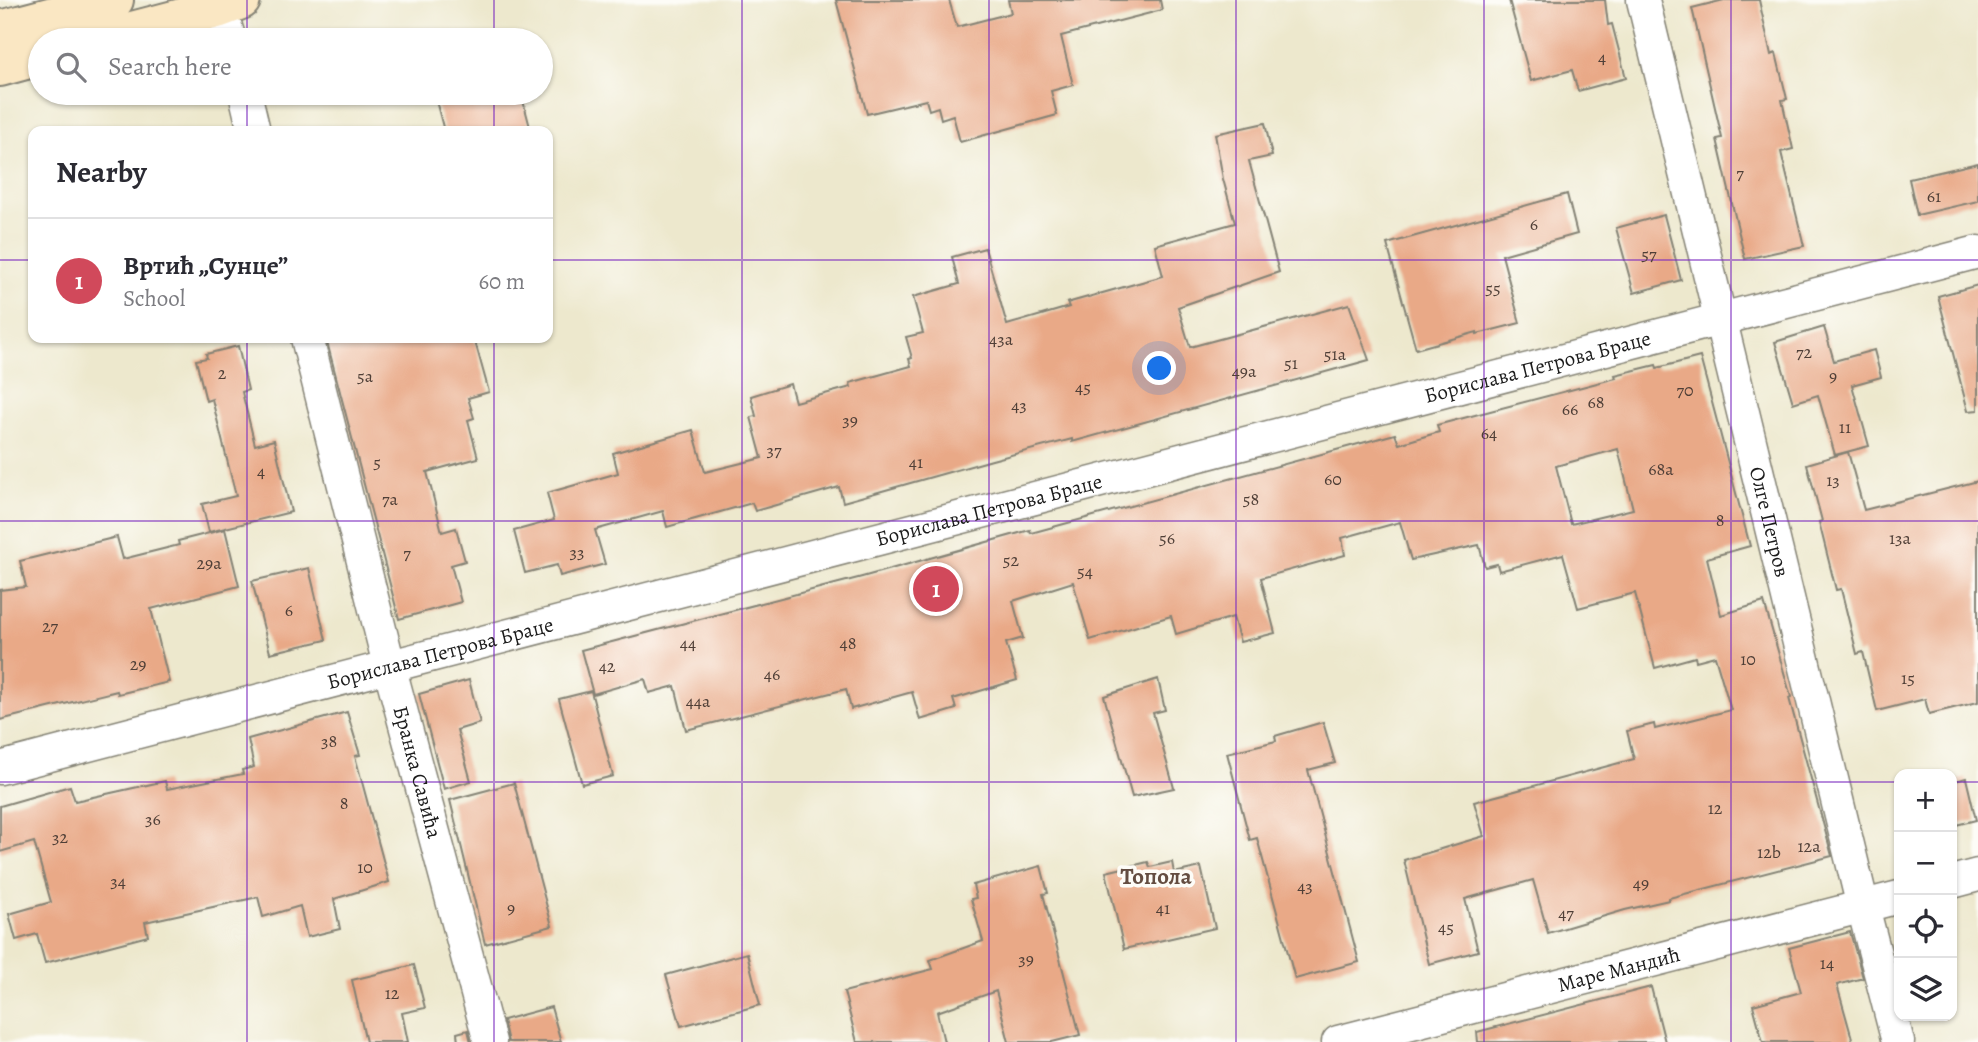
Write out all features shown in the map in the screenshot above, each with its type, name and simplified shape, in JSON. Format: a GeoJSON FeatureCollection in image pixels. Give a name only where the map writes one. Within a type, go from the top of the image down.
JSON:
{"type":"FeatureCollection","features":[{"type":"Feature","properties":{"kind":"street"},"geometry":{"type":"LineString","coordinates":[[0,30],[114,0]]}},
{"type":"Feature","properties":{"kind":"street","name":"Олге Петров"},"geometry":{"type":"LineString","coordinates":[[1643,0],[1898,1042]]}},
{"type":"Feature","properties":{"kind":"street"},"geometry":{"type":"LineString","coordinates":[[164,28],[230,16]]}},
{"type":"Feature","properties":{"kind":"street"},"geometry":{"type":"LineString","coordinates":[[0,67],[28,59]]}},
{"type":"Feature","properties":{"kind":"street"},"geometry":{"type":"LineString","coordinates":[[247,105],[253,126]]}},
{"type":"Feature","properties":{"kind":"street","name":"Борислава Петрова Браце"},"geometry":{"type":"LineString","coordinates":[[0,768],[1978,252]]}},
{"type":"Feature","properties":{"kind":"street","name":"Бранка Савића"},"geometry":{"type":"LineString","coordinates":[[308,343],[389,665],[490,1042]]}},
{"type":"Feature","properties":{"kind":"street"},"geometry":{"type":"LineString","coordinates":[[1957,880],[1978,874]]}},
{"type":"Feature","properties":{"kind":"street","name":"Маре Мандић"},"geometry":{"type":"LineString","coordinates":[[1338,1042],[1894,898]]}},
{"type":"Feature","properties":{"kind":"building"},"geometry":{"type":"Polygon","coordinates":[[[836,0],[949,0],[957,27],[1011,13],[1008,0],[1160,0],[1162,10],[1061,36],[1073,85],[1051,91],[1057,115],[960,142],[953,115],[941,119],[938,107],[929,110],[926,100],[867,114],[836,0]]]}},
{"type":"Feature","properties":{"kind":"building"},"geometry":{"type":"Polygon","coordinates":[[[1509,0],[1605,0],[1608,25],[1612,24],[1626,78],[1578,91],[1572,70],[1531,81],[1509,0]]]}},
{"type":"Feature","properties":{"kind":"building"},"geometry":{"type":"Polygon","coordinates":[[[1724,0],[1759,0],[1771,55],[1776,53],[1787,99],[1782,100],[1793,149],[1781,152],[1804,246],[1745,259],[1717,139],[1722,138],[1692,8],[1724,0]]]}},
{"type":"Feature","properties":{"kind":"building"},"geometry":{"type":"Polygon","coordinates":[[[437,105],[524,105],[530,126],[443,126],[437,105]]]}},
{"type":"Feature","properties":{"kind":"building"},"geometry":{"type":"Polygon","coordinates":[[[1265,123],[1272,156],[1249,161],[1279,272],[1178,307],[1190,347],[1349,304],[1369,360],[843,502],[839,487],[755,511],[752,503],[667,527],[663,511],[595,530],[605,564],[560,576],[557,565],[525,573],[514,531],[554,520],[547,493],[618,473],[613,453],[693,430],[705,472],[762,458],[751,417],[756,416],[751,396],[790,384],[795,402],[851,387],[850,383],[911,366],[909,359],[912,358],[906,337],[923,333],[913,297],[959,284],[952,257],[985,248],[1007,325],[1069,307],[1067,303],[1163,276],[1155,245],[1235,223],[1215,134],[1265,123]]]}},
{"type":"Feature","properties":{"kind":"building"},"geometry":{"type":"Polygon","coordinates":[[[1978,163],[1978,201],[1917,215],[1909,179],[1978,163]]]}},
{"type":"Feature","properties":{"kind":"building"},"geometry":{"type":"Polygon","coordinates":[[[1567,194],[1577,234],[1502,255],[1520,323],[1416,349],[1387,244],[1567,194]]]}},
{"type":"Feature","properties":{"kind":"building"},"geometry":{"type":"Polygon","coordinates":[[[1664,215],[1681,280],[1634,293],[1616,228],[1664,215]]]}},
{"type":"Feature","properties":{"kind":"building"},"geometry":{"type":"Polygon","coordinates":[[[1978,285],[1978,410],[1968,411],[1938,296],[1978,285]]]}},
{"type":"Feature","properties":{"kind":"building"},"geometry":{"type":"Polygon","coordinates":[[[1824,327],[1834,361],[1874,350],[1881,377],[1852,385],[1869,446],[1835,455],[1818,395],[1793,403],[1775,342],[1824,327]]]}},
{"type":"Feature","properties":{"kind":"building"},"geometry":{"type":"Polygon","coordinates":[[[327,343],[475,343],[489,392],[468,398],[474,418],[468,420],[478,458],[427,472],[442,532],[456,528],[465,561],[451,565],[461,602],[399,619],[327,343]]]}},
{"type":"Feature","properties":{"kind":"building"},"geometry":{"type":"Polygon","coordinates":[[[238,346],[248,390],[242,392],[255,445],[274,440],[291,512],[209,532],[202,504],[236,496],[212,399],[206,401],[196,360],[207,358],[206,354],[238,346]]]}},
{"type":"Feature","properties":{"kind":"building"},"geometry":{"type":"Polygon","coordinates":[[[1700,357],[1750,546],[1707,558],[1721,615],[1764,602],[1832,856],[1669,898],[1548,933],[1533,880],[1465,899],[1478,951],[1429,964],[1404,860],[1484,836],[1474,802],[1634,759],[1627,731],[1654,724],[1655,729],[1731,710],[1715,656],[1696,661],[1695,657],[1655,668],[1635,593],[1578,608],[1563,554],[1499,571],[1497,564],[1485,567],[1479,545],[1411,560],[1400,522],[1342,538],[1345,555],[1261,578],[1275,633],[1240,642],[1233,617],[1176,634],[1171,616],[1090,640],[1073,582],[1013,601],[1023,638],[1006,643],[1017,680],[953,699],[956,709],[920,720],[912,692],[851,709],[846,689],[686,730],[675,686],[649,693],[645,679],[593,694],[581,650],[1030,530],[1031,533],[1395,434],[1399,444],[1439,432],[1437,425],[1616,378],[1615,375],[1656,365],[1657,368],[1700,357]],[[1618,449],[1556,466],[1571,524],[1633,509],[1618,449]]]}},
{"type":"Feature","properties":{"kind":"building"},"geometry":{"type":"Polygon","coordinates":[[[1848,452],[1864,510],[1978,481],[1978,702],[1929,714],[1925,699],[1877,711],[1863,652],[1857,654],[1841,589],[1836,590],[1807,464],[1848,452]]]}},
{"type":"Feature","properties":{"kind":"building"},"geometry":{"type":"Polygon","coordinates":[[[225,529],[239,586],[151,609],[169,682],[118,694],[117,691],[0,720],[0,590],[26,587],[20,561],[117,537],[123,559],[179,545],[178,541],[225,529]]]}},
{"type":"Feature","properties":{"kind":"building"},"geometry":{"type":"Polygon","coordinates":[[[309,568],[326,640],[270,653],[252,581],[309,568]]]}},
{"type":"Feature","properties":{"kind":"building"},"geometry":{"type":"Polygon","coordinates":[[[1158,679],[1165,710],[1153,713],[1174,788],[1132,797],[1104,696],[1158,679]]]}},
{"type":"Feature","properties":{"kind":"building"},"geometry":{"type":"Polygon","coordinates":[[[469,680],[480,723],[457,730],[471,781],[444,789],[419,694],[469,680]]]}},
{"type":"Feature","properties":{"kind":"building"},"geometry":{"type":"Polygon","coordinates":[[[591,691],[613,776],[582,784],[559,699],[591,691]]]}},
{"type":"Feature","properties":{"kind":"building"},"geometry":{"type":"Polygon","coordinates":[[[347,712],[360,755],[355,756],[389,882],[334,899],[340,929],[307,937],[300,906],[263,917],[258,897],[145,922],[148,936],[45,963],[37,934],[16,940],[9,914],[51,902],[34,842],[0,852],[0,806],[70,786],[75,801],[165,781],[167,789],[243,774],[242,770],[254,767],[248,739],[347,712]]]}},
{"type":"Feature","properties":{"kind":"building"},"geometry":{"type":"Polygon","coordinates":[[[1323,722],[1335,763],[1308,770],[1359,962],[1295,979],[1257,838],[1250,840],[1227,753],[1276,741],[1275,736],[1323,722]]]}},
{"type":"Feature","properties":{"kind":"building"},"geometry":{"type":"Polygon","coordinates":[[[1966,778],[1976,820],[1957,825],[1957,781],[1966,778]]]}},
{"type":"Feature","properties":{"kind":"building"},"geometry":{"type":"Polygon","coordinates":[[[514,783],[552,926],[485,944],[450,800],[514,783]]]}},
{"type":"Feature","properties":{"kind":"building"},"geometry":{"type":"Polygon","coordinates":[[[1148,862],[1150,867],[1172,862],[1174,873],[1201,867],[1215,928],[1124,949],[1106,872],[1148,862]]]}},
{"type":"Feature","properties":{"kind":"building"},"geometry":{"type":"Polygon","coordinates":[[[1041,866],[1048,893],[1043,894],[1080,1035],[1052,1042],[1009,1042],[996,991],[937,1012],[944,1042],[857,1042],[844,992],[933,969],[930,960],[983,941],[971,899],[976,898],[973,885],[1041,866]]]}},
{"type":"Feature","properties":{"kind":"building"},"geometry":{"type":"Polygon","coordinates":[[[1850,932],[1863,978],[1837,985],[1853,1042],[1763,1042],[1753,1005],[1801,992],[1789,948],[1850,932]]]}},
{"type":"Feature","properties":{"kind":"building"},"geometry":{"type":"Polygon","coordinates":[[[747,953],[760,1005],[681,1026],[666,975],[747,953]]]}},
{"type":"Feature","properties":{"kind":"building"},"geometry":{"type":"Polygon","coordinates":[[[414,965],[425,1008],[402,1013],[408,1042],[366,1042],[352,980],[414,965]]]}},
{"type":"Feature","properties":{"kind":"building"},"geometry":{"type":"Polygon","coordinates":[[[1651,987],[1665,1042],[1478,1042],[1477,1032],[1651,987]]]}},
{"type":"Feature","properties":{"kind":"building"},"geometry":{"type":"Polygon","coordinates":[[[551,1007],[561,1042],[508,1042],[503,1020],[551,1007]]]}},
{"type":"Feature","properties":{"kind":"building"},"geometry":{"type":"Polygon","coordinates":[[[468,1030],[471,1042],[458,1042],[457,1033],[468,1030]]]}},
{"type":"Feature","properties":{"kind":"place","name":"Вртић „Сунце”"},"geometry":{"type":"Point","coordinates":[936,589]}},
{"type":"Feature","properties":{"kind":"district","name":"Топола"},"geometry":{"type":"Point","coordinates":[1156,876]}}]}
